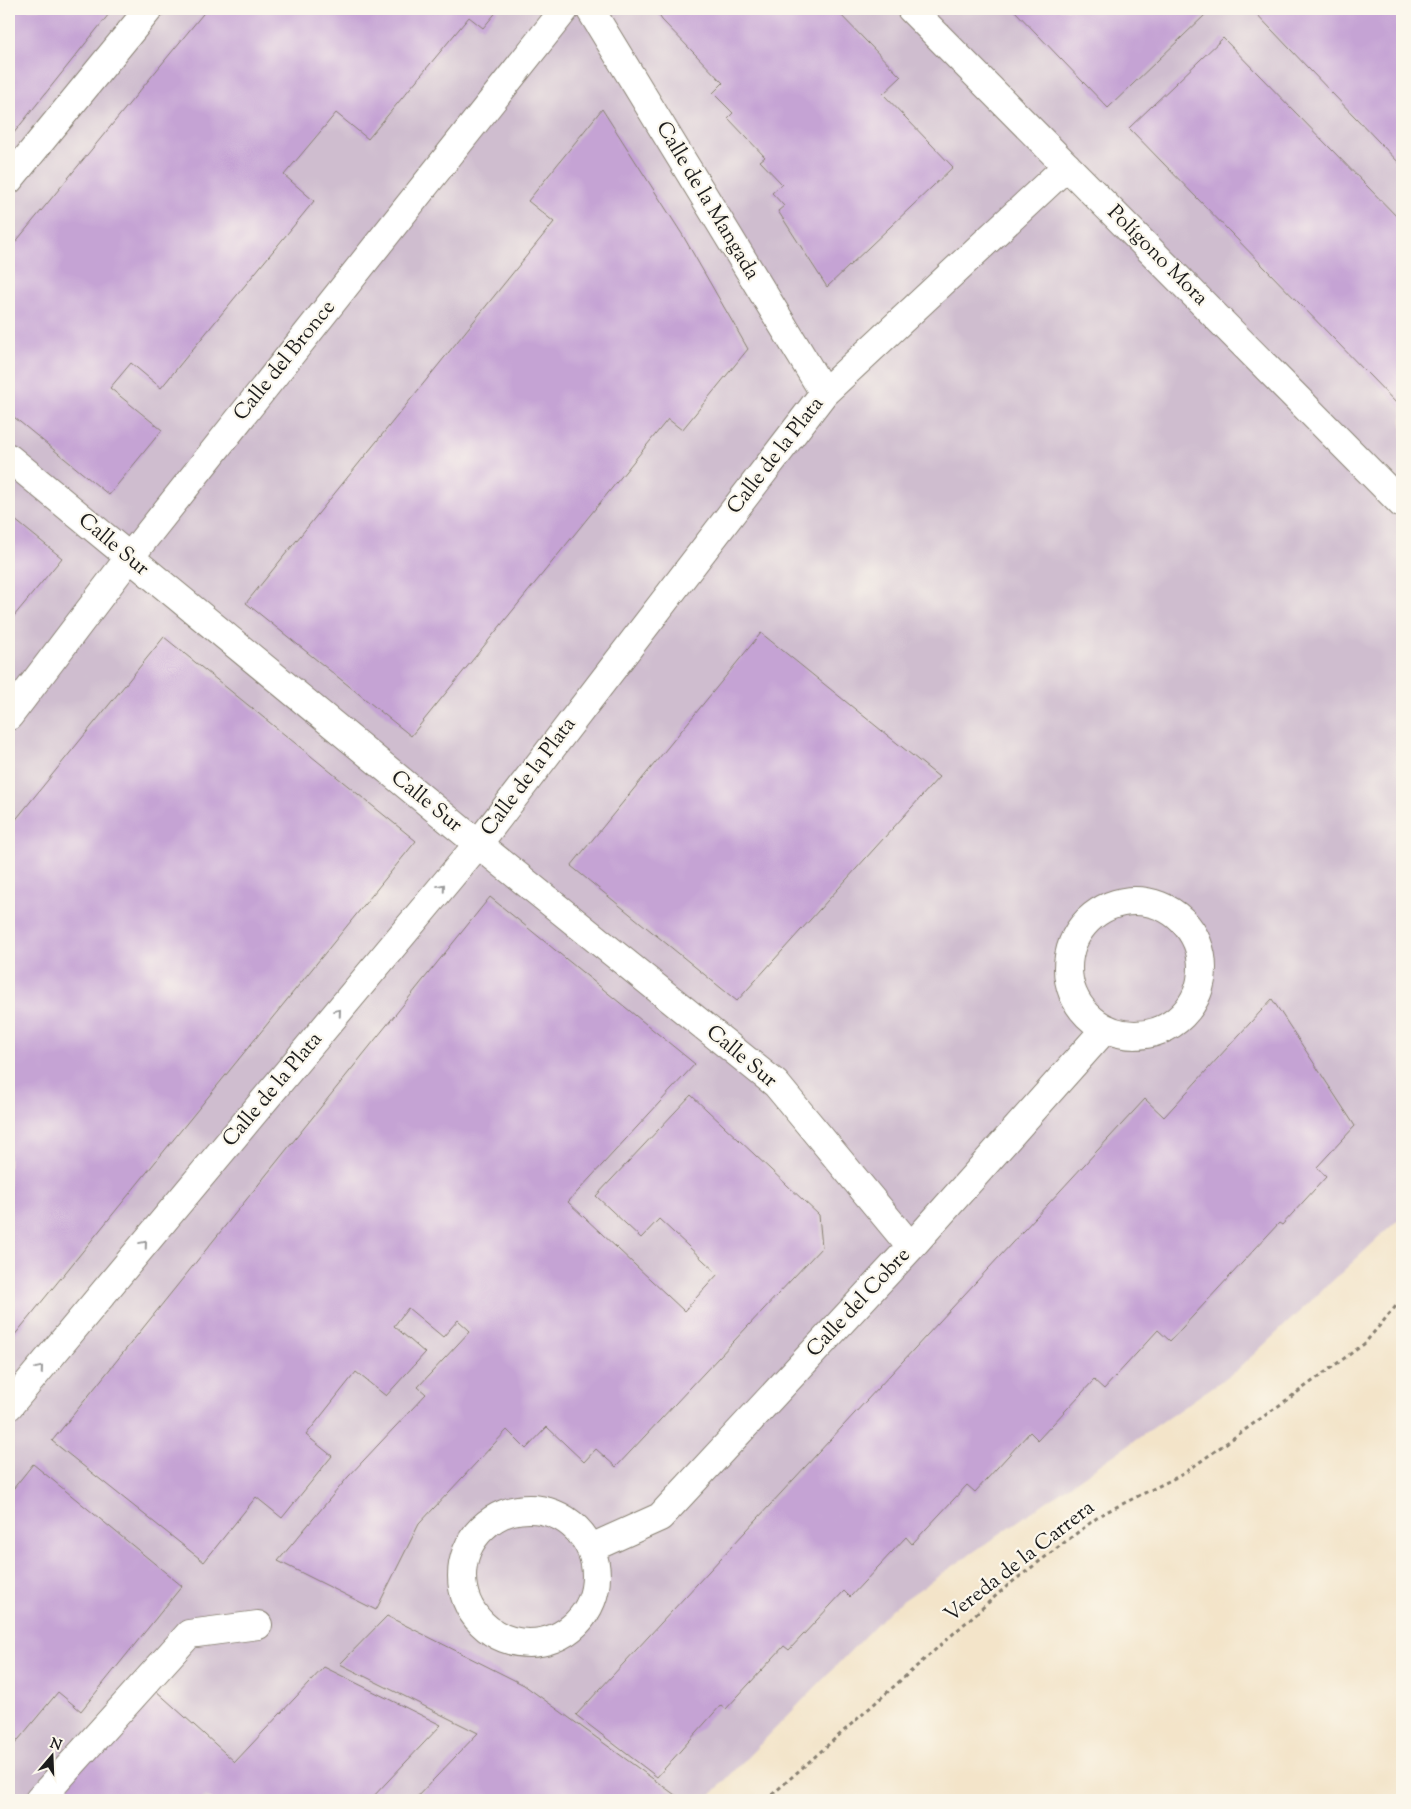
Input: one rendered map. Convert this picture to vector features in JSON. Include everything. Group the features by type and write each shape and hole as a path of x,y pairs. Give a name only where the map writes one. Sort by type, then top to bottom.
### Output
{"street":[{"path":"9,180 149,9"},
{"name":"Calle del Bronce","path":"9,716 129,558 566,9"},
{"name":"Calle de la Mangada","path":"590,9 824,393"},
{"name":"Polígono Mora","path":"911,9 1402,504"},
{"name":"Calle de la Plata","path":"9,1406 478,844 824,393 1067,166"},
{"name":"Calle Sur","path":"9,458 478,844 776,1084 911,1246"},
{"path":"1135,900 1164,906 1188,925 1201,952 1201,983 1198,990 1188,1010 1164,1029 1135,1035 1105,1029 1081,1010 1068,983 1068,952 1082,925 1105,906 1135,900"},
{"name":"Calle del Cobre","path":"591,1548 660,1517 911,1246 1105,1029"},
{"path":"515,1510 545,1511 572,1524 591,1548 597,1577 596,1585 590,1606 571,1630 544,1642 513,1642 486,1629 468,1605 461,1575 468,1546 488,1523 515,1510"},
{"path":"40,1800 188,1634 258,1625"}],"path":[{"name":"Vereda de la Carrera","path":"766,1800 1007,1586 1102,1514 1184,1474 1364,1344 1402,1299"}],"shaded area":[{"path":"9,9 1402,9 1402,1216 1237,1370 891,1609 706,1800 9,1800"}],"building":[{"path":"9,9 113,9 9,139"},
{"path":"207,9 499,9 483,28 469,17 368,139 336,113 284,175 314,201 161,388 131,363 110,388 162,430 109,495 9,413 9,250"},
{"path":"655,9 835,9 901,77 883,94 953,167 827,287 778,211 784,206 772,193 782,184 760,161 765,157 728,118 733,113 713,93 723,83 662,20"},
{"path":"1013,9 1201,9 1206,14 1108,108"},
{"path":"1252,9 1402,9 1402,166 1309,69"},
{"path":"1223,38 1402,222 1402,409 1129,128"},
{"path":"602,109 682,234 748,349 682,430 668,419 411,736 246,603 554,222 528,201"},
{"path":"9,515 62,558 9,622"},
{"path":"761,633 939,777 737,1001 571,866"},
{"path":"164,637 416,841 9,1342 9,828"},
{"path":"490,897 695,1064 568,1202 684,1311 718,1274 659,1219 641,1238 596,1196 691,1095 819,1215 822,1247 616,1467 596,1449 584,1462 547,1427 526,1449 507,1430 419,1524 376,1610 278,1561 348,1477 426,1394 418,1387 470,1331 458,1320 443,1337 408,1308 394,1326 425,1353 386,1396 356,1372 306,1435 332,1456 282,1518 256,1497 204,1562 52,1441"},
{"path":"1272,999 1355,1126 1317,1167 1326,1177 1282,1225 1279,1223 1170,1341 1158,1330 1104,1389 1094,1380 1038,1440 1030,1432 975,1492 967,1485 912,1544 906,1537 850,1597 844,1591 789,1650 784,1646 726,1709 721,1705 657,1777 576,1715 1145,1099 1164,1117"},
{"path":"33,1464 182,1586 81,1711 58,1692 9,1751 9,1494"},
{"path":"387,1616 524,1685 682,1800 414,1800 478,1733 340,1664"},
{"path":"324,1667 441,1725 370,1800 213,1800 204,1796 200,1800 51,1800 154,1689 235,1762"}]}
